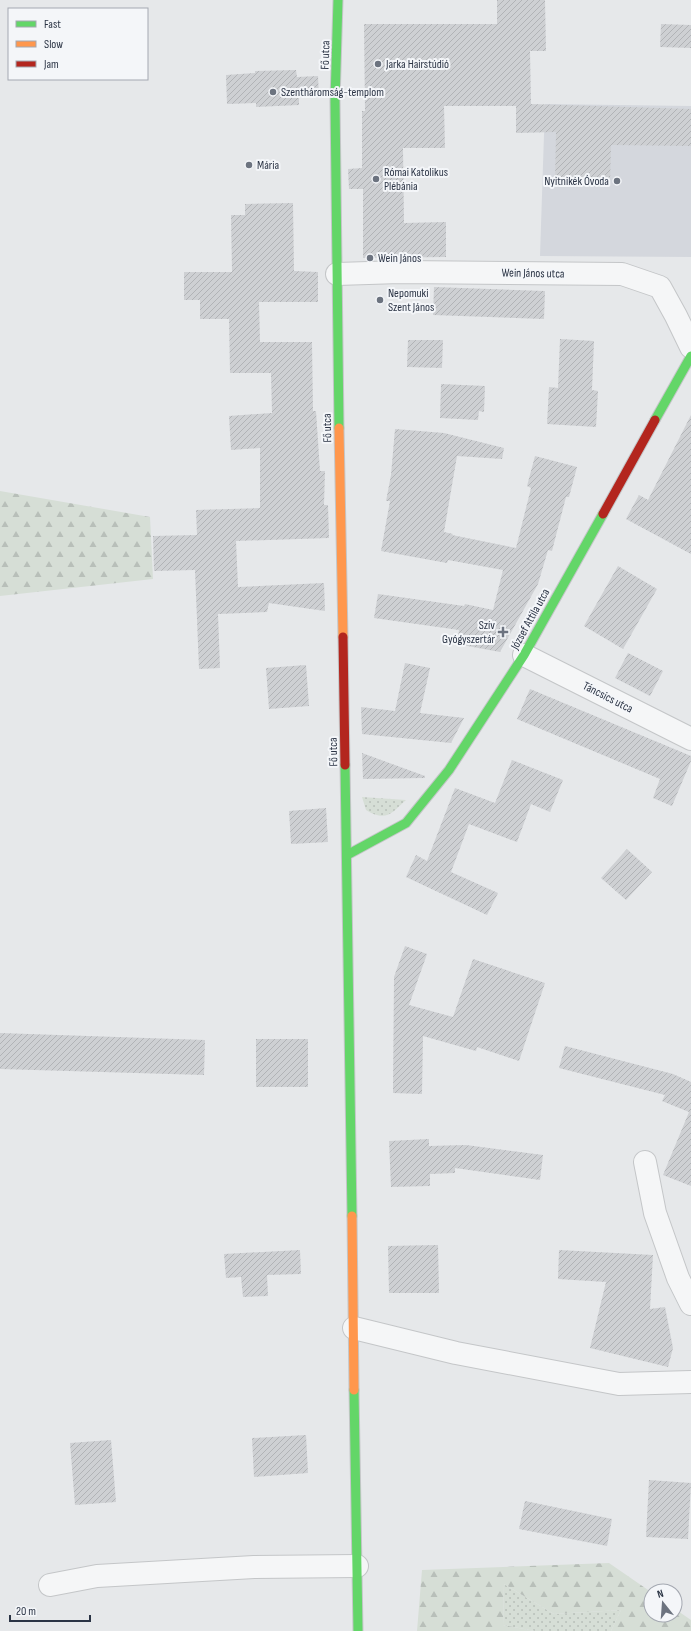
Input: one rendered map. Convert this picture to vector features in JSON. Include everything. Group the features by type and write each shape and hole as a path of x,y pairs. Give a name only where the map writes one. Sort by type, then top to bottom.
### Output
{"main road":[{"name":"Fő utca","path":"338,0 335,101 337,274 358,1631"},
{"name":"József Attila utca","path":"347,855 406,823 449,770 524,655 691,356"}],"street":[{"name":"Wein János utca","path":"337,274 400,272 622,274 660,287 691,347"},
{"name":"Táncsics utca","path":"524,655 691,739"},
{"path":"645,1162 655,1213 678,1278 691,1304"},
{"path":"354,1328 456,1353 619,1384 691,1382"},
{"path":"50,1585 97,1576 254,1567 357,1566"}],"shaded area":[{"name":"Nyitnikék Óvoda","path":"545,104 691,106 691,257 540,256"}],"green space":[{"path":"0,491 150,517 153,579 0,596"},
{"path":"362,797 406,800 388,815 383,816 373,814 366,810"},
{"path":"609,1563 643,1586 643,1623 683,1623 683,1614 691,1620 691,1631 611,1631 621,1610 554,1614 504,1584 503,1625 535,1631 417,1631 422,1570"},
{"path":"504,1584 554,1614 621,1610 611,1631 535,1631 503,1625"}],"building":[{"path":"497,0 545,0 546,51 530,51 531,104 691,109 691,146 611,145 610,184 555,183 556,132 516,133 516,106 444,106 445,148 403,148 404,223 446,222 446,257 363,258 363,189 349,189 348,169 362,168 362,111 365,111 364,24 497,24"},
{"path":"661,24 691,25 691,48 660,47"},
{"name":"Szentháromság-templom","path":"296,70 297,77 318,76 319,97 299,98 299,105 256,107 256,103 227,104 226,75 255,73 255,71"},
{"path":"293,203 294,271 318,272 318,302 259,302 260,342 312,342 313,411 316,411 320,471 325,471 324,505 328,505 329,538 236,541 238,587 324,583 325,611 269,603 267,612 218,614 220,668 199,669 195,570 154,571 153,536 197,535 196,510 260,508 260,448 231,450 229,416 272,413 271,373 230,373 229,319 200,319 200,300 184,300 184,272 232,272 231,215 245,215 245,204"},
{"path":"434,287 545,291 544,319 433,315"},
{"path":"560,339 594,341 592,390 598,391 596,427 547,424 549,387 558,388"},
{"path":"408,340 443,340 442,368 407,367"},
{"path":"441,384 485,386 484,412 479,411 478,420 440,418"},
{"path":"691,415 691,554 626,519 639,495 648,500"},
{"path":"395,429 444,433 504,448 502,459 457,456 444,532 453,534 452,535 516,548 531,488 527,486 535,456 577,467 569,497 566,497 552,551 548,550 538,584 500,652 457,644 459,630 374,618 378,594 464,606 465,604 493,610 503,570 448,560 447,563 381,551 390,501 386,501 391,475"},
{"path":"618,566 657,589 623,649 584,626"},
{"path":"628,653 663,671 650,696 615,678"},
{"path":"405,663 430,668 420,713 464,718 451,743 362,734 361,707 395,711"},
{"path":"306,665 309,706 269,709 266,668"},
{"path":"530,689 691,756 691,761 672,806 653,798 660,779 517,719"},
{"path":"362,753 425,776 425,778 363,779"},
{"path":"512,760 563,780 550,812 531,804 517,842 469,824 451,872 498,893 487,915 406,877 416,855 427,861 455,788 495,803"},
{"path":"326,808 328,842 291,844 289,811"},
{"path":"627,849 652,872 626,900 601,878"},
{"path":"405,946 427,954 409,1005 453,1017 473,959 545,983 519,1061 477,1047 476,1051 423,1036 422,1094 393,1093 394,977"},
{"path":"0,1033 205,1040 204,1075 0,1069"},
{"path":"256,1039 308,1039 308,1087 256,1087"},
{"path":"565,1046 673,1074 691,1082 691,1186 663,1175 689,1112 662,1101 665,1095 559,1068"},
{"path":"429,1139 429,1146 466,1145 543,1155 540,1180 455,1168 455,1173 430,1174 430,1186 391,1187 389,1141"},
{"path":"438,1245 439,1293 389,1293 388,1246"},
{"path":"300,1250 301,1274 267,1275 268,1296 243,1297 241,1277 226,1278 224,1254"},
{"path":"559,1250 653,1255 650,1309 665,1307 673,1348 668,1367 590,1348 606,1282 558,1279"},
{"path":"306,1435 308,1473 254,1477 252,1438"},
{"path":"111,1440 116,1502 75,1505 70,1443"},
{"path":"649,1480 691,1483 688,1539 646,1537"},
{"path":"525,1501 612,1519 607,1546 519,1529"}],"traffic: fast":[{"path":"338,0 335,101 339,428"},
{"path":"655,420 691,356"},
{"path":"347,855 406,823 449,770 524,655 603,514"},
{"path":"345,765 352,1216"},
{"path":"354,1390 358,1631"}],"traffic: slow":[{"path":"339,428 343,637"},
{"path":"352,1216 354,1390"}],"traffic: jam":[{"path":"603,514 655,420"},
{"path":"343,637 345,765"}],"place":[{"name":"Jarka Hairstúdió","path":"378,64"},
{"name":"Szentháromság-templom","path":"273,92"},
{"name":"Mária","path":"249,165"},
{"name":"Római Katolikus Plébánia","path":"376,179"},
{"name":"Nyitnikék Óvoda","path":"617,181"},
{"name":"Wein János","path":"370,258"},
{"name":"Nepomuki Szent János","path":"380,300"},
{"name":"Szív Gyógyszertár","path":"503,632"}]}
